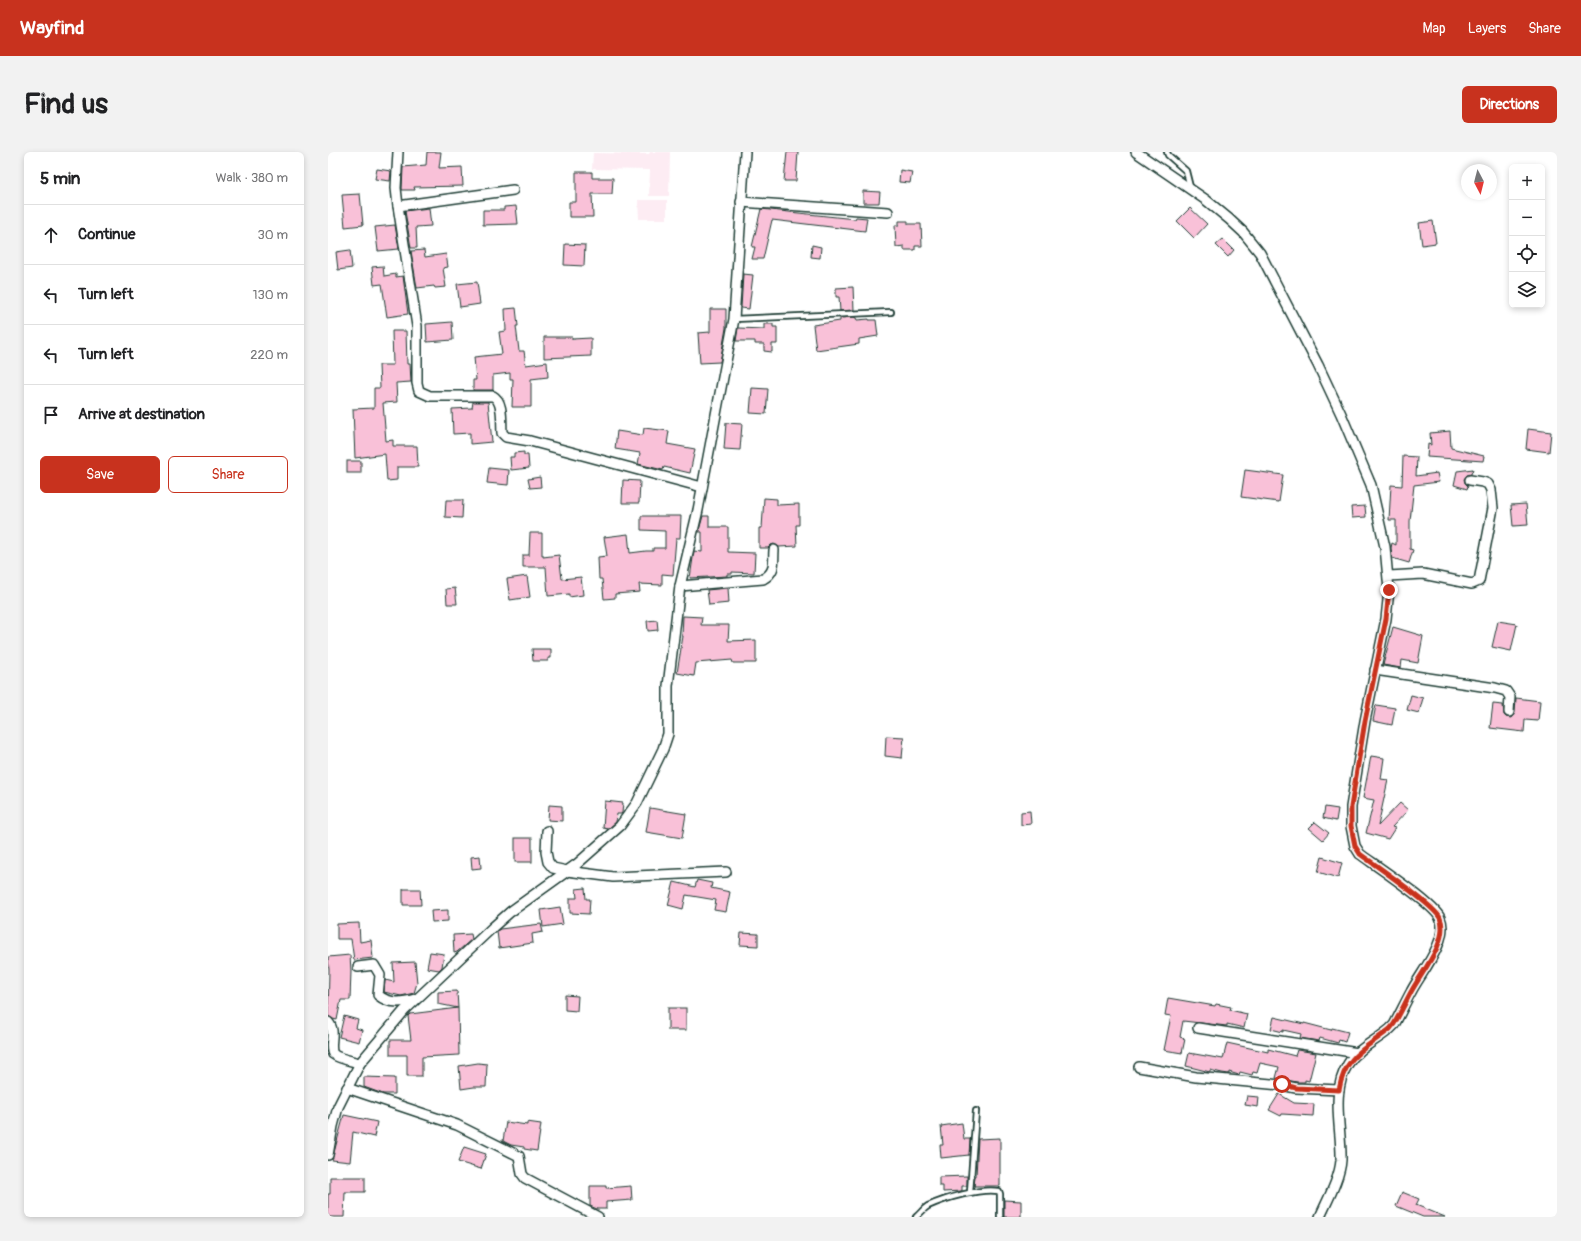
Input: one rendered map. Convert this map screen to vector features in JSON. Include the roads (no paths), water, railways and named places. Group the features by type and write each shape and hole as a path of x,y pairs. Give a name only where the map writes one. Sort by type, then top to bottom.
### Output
{"street":[{"path":"398,152 396,188 417,326 417,383 419,391 430,396 492,396 496,398 500,406 502,433 506,437 530,441 702,487"},
{"path":"328,1154 338,1107 360,1064 404,1011 510,912 589,855 620,826 637,803 663,749 668,734 668,686 680,586 702,487 734,319 745,152"},
{"path":"1136,152 1190,189 1229,219 1252,241 1260,253 1287,303 1341,414 1371,485 1385,548 1389,576 1389,601 1375,670 1350,819 1355,846 1360,854 1436,912 1441,919 1442,928 1434,954 1394,1024 1384,1034 1358,1053 1347,1065 1342,1076 1339,1090 1341,1161 1329,1197 1320,1217"},
{"path":"398,206 513,190"},
{"path":"741,202 888,212"},
{"path":"1389,576 1423,574 1472,584 1479,581 1493,508 1491,490 1488,484 1470,480"},
{"path":"680,586 763,578 770,575 773,569 774,550"},
{"path":"1375,670 1495,688 1506,691 1510,697 1509,712"},
{"path":"546,831 546,852 548,862 553,868 613,877 726,872"},
{"path":"358,967 374,966 380,975 378,995 384,1000 400,1003 416,999"},
{"path":"328,1022 331,1030 329,1044 330,1050 334,1054 360,1064"},
{"path":"1198,1028 1358,1053"},
{"path":"1139,1067 1196,1077 1282,1084 1296,1088 1339,1090"},
{"path":"347,1088 468,1130 519,1156 522,1174 525,1178 598,1217"}],"lane":[{"path":"1167,152 1168,155 1186,171 1190,189"},
{"path":"734,319 891,312"},
{"path":"970,1192 976,1111"},
{"path":"916,1217 926,1207 970,1192 999,1191 1000,1217"}]}
